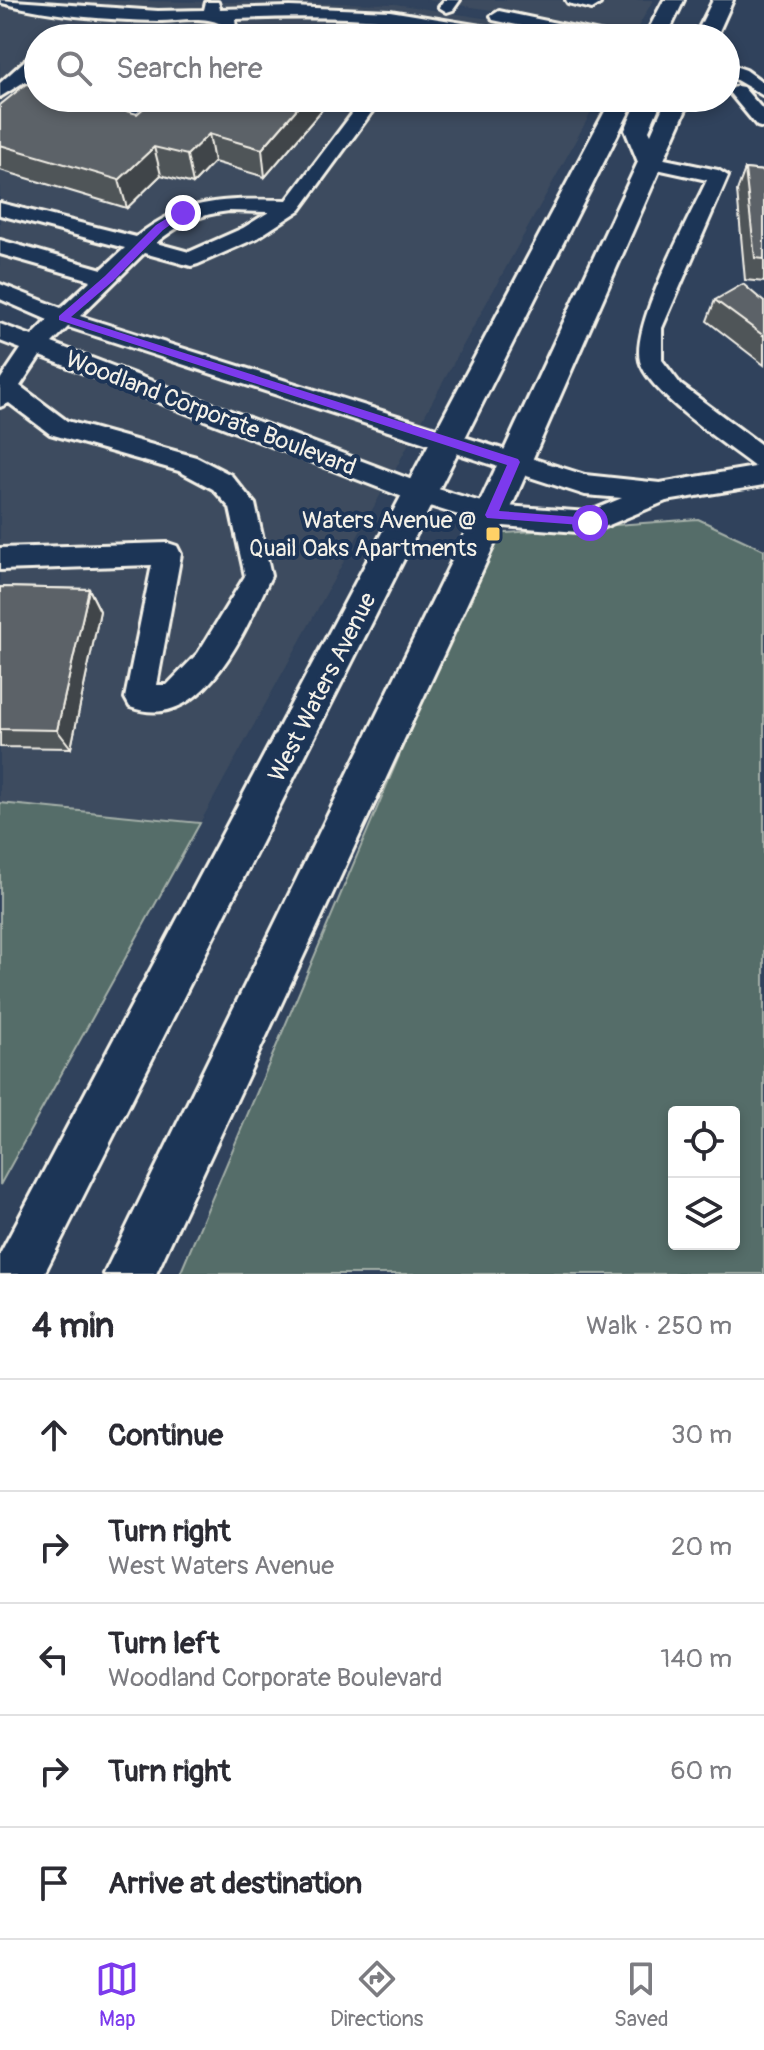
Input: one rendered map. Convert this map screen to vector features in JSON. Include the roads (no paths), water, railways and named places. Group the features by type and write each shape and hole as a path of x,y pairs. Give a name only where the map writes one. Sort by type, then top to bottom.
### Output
{"main road":[{"path":"662,24 674,0"},
{"path":"691,24 701,0"},
{"path":"712,24 723,0"},
{"name":"West Waters Avenue","path":"17,1274 617,112"},
{"path":"645,112 637,130 650,162"},
{"path":"130,1274 491,515 673,112"}],"street":[{"path":"8,0 50,9 158,16 212,7 390,16 438,24"},
{"path":"400,0 453,6"},
{"path":"574,0 592,4"},
{"path":"212,7 229,24"},
{"path":"488,14 536,24"},
{"path":"740,74 764,91"},
{"path":"0,92 24,82"},
{"path":"740,96 764,118"},
{"path":"151,112 167,116 171,112"},
{"path":"0,209 191,259 250,233 293,206 363,112"},
{"path":"650,162 726,177 651,328 651,361 673,391 764,460"},
{"path":"0,559 168,554 140,698 174,697 200,673 231,627 258,576 242,504 222,482 187,464 59,428 2,393 35,346 63,318 109,278 140,245 183,213 206,206 293,206"},
{"path":"0,247 109,278"},
{"name":"Woodland Corporate Boulevard","path":"0,291 63,318 585,485 662,492"},
{"name":"Woodland Corporate Boulevard","path":"0,332 422,494 491,515 590,523 662,492"},
{"path":"662,492 764,475"}],"place":[{"name":"Waters Avenue @ Quail Oaks Apartments","path":"493,534"}]}
